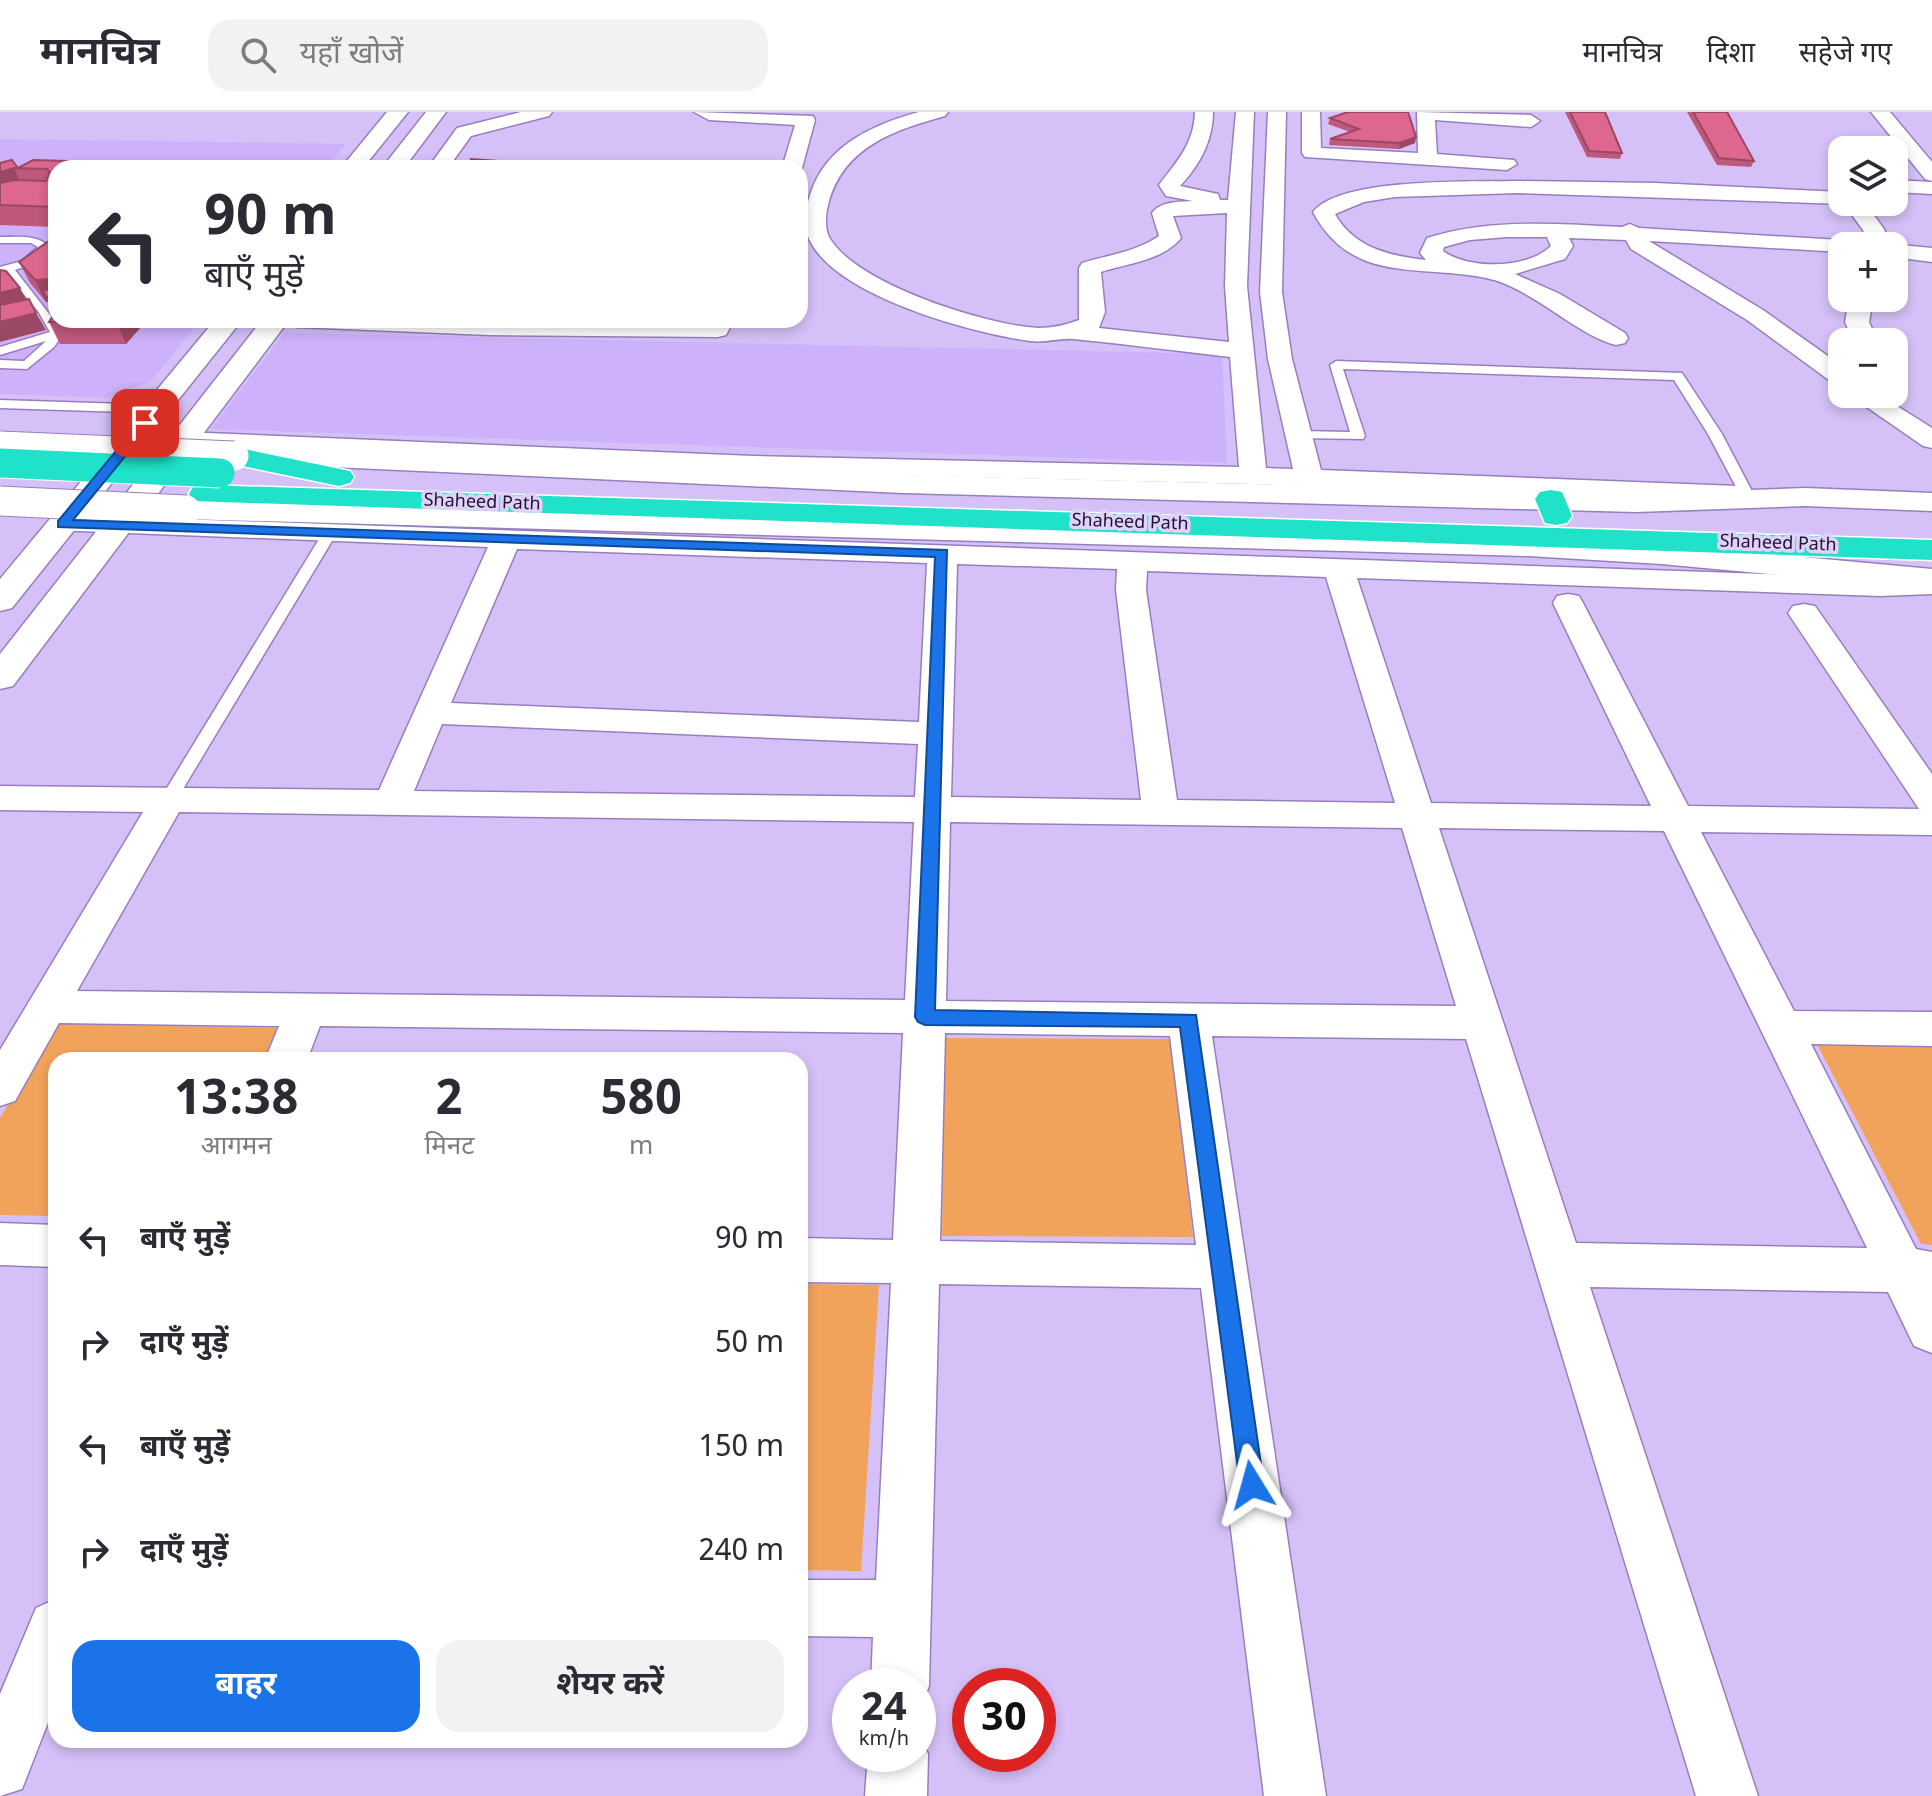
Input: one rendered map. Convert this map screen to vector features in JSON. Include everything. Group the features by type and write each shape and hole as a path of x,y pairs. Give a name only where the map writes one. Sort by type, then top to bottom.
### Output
{"highway":[{"path":"0,463 211,483 335,488"},
{"path":"0,484 211,483 335,488"},
{"name":"Shaheed Path","path":"335,488 1554,508 1932,530"},
{"name":"Shaheed Path","path":"335,488 1408,538 1932,550"}],"street":[{"path":"359,160 398,112"},
{"path":"399,160 436,112"},
{"path":"444,160 464,132 543,112"},
{"path":"703,112 806,120 794,160"},
{"path":"939,112 884,127 844,153 821,188 814,224 824,246 867,280 913,304 1032,334 1070,332 1242,351"},
{"path":"1204,112 1201,135 1181,174 1169,188 1189,196 1239,202"},
{"path":"1245,112 1236,286 1253,476"},
{"path":"1277,112 1271,292 1280,359 1309,478"},
{"path":"1311,112 1312,153"},
{"path":"1880,112 1932,175"},
{"path":"1428,159 1425,114 1530,116 1536,144"},
{"path":"1276,151 1529,165"},
{"path":"1559,167 1828,182"},
{"path":"1555,231 1562,246 1557,254 1522,268 1489,271 1459,269 1411,265 1374,256 1345,243 1330,229 1323,212 1346,199 1381,192 1601,185 1828,197"},
{"path":"1601,185 1639,244 1755,315 1828,368"},
{"path":"1908,187 1932,188"},
{"path":"1070,332 1090,324 1093,312 1090,268 1109,261 1134,259 1157,249 1170,238 1162,213 1175,208 1239,202"},
{"path":"1908,202 1932,203"},
{"path":"1459,269 1440,261 1431,253 1435,243 1470,232 1632,233 1828,245"},
{"path":"1908,252 1932,255"},
{"path":"1489,271 1552,299 1616,338"},
{"path":"0,601 223,328"},
{"path":"0,678 270,328"},
{"path":"489,328 719,328"},
{"path":"1884,408 1932,440"},
{"path":"183,440 753,464 1253,476 1932,502"},
{"path":"0,446 211,483 1408,538 1652,566 1880,587 1932,585"},
{"path":"0,501 211,483 903,484 1554,508 1805,497"},
{"path":"63,524 1338,567 1652,566 1932,579"},
{"path":"391,803 506,539"},
{"path":"901,1668 942,553"},
{"path":"1132,560 1131,590 1161,812"},
{"path":"1338,567 1727,1796"},
{"path":"1568,603 1780,1027 1917,1271 1932,1330"},
{"path":"1804,613 1932,801"},
{"path":"431,713 936,734"},
{"path":"0,798 1932,822"},
{"path":"0,1088 168,800"},
{"path":"46,1007 1483,1023"},
{"path":"289,1052 306,1010"},
{"path":"1189,1020 1295,1796"},
{"path":"1780,1027 1932,1029"},
{"path":"0,1244 48,1246"},
{"path":"808,1260 1222,1267"},
{"path":"1559,1265 1917,1271"},
{"path":"808,1608 903,1609"},
{"path":"0,1767 48,1648"},
{"path":"896,1796 897,1772"}],"lane":[{"path":"0,240 33,240 44,246 38,257 4,269 48,319"},
{"path":"29,313 48,308"},
{"path":"54,328 57,334"},
{"path":"0,364 27,365 61,328"},
{"path":"0,351 57,334"},
{"path":"1299,435 1358,436 1336,365 1678,376 1715,434 1747,495"},
{"path":"0,404 157,409"},
{"path":"168,800 331,531"}],"shaded area":[{"path":"0,139 346,144 333,160 48,160 48,328 194,328 151,381 106,398 0,394"},
{"path":"284,333 1222,354 1227,463 211,429"},
{"path":"55,1024 280,1028 270,1052 48,1052 48,1216 0,1215 0,1118"},
{"path":"945,1038 1170,1039 1193,1237 942,1236"},
{"path":"1818,1046 1932,1046 1932,1245 1921,1244"},
{"path":"808,1284 879,1285 861,1571 808,1570"}],"building":[{"path":"1348,112 1408,112 1416,137 1400,143 1330,139 1359,129 1330,118"},
{"path":"1570,112 1605,112 1622,153 1589,151"},
{"path":"1693,112 1727,112 1754,161 1719,158"},
{"path":"12,160 18,168 33,160 48,160 48,170 14,168 0,172 0,163"},
{"path":"48,176 48,207 0,205 0,183 46,181"},
{"path":"48,242 48,289 47,279 35,280 19,262"},
{"path":"0,270 6,271 20,288 0,293"},
{"path":"29,299 36,313 0,322 0,305"}],"route":[{"path":"145,423 63,524 942,553 925,1017 1189,1020 1252,1485"}]}
